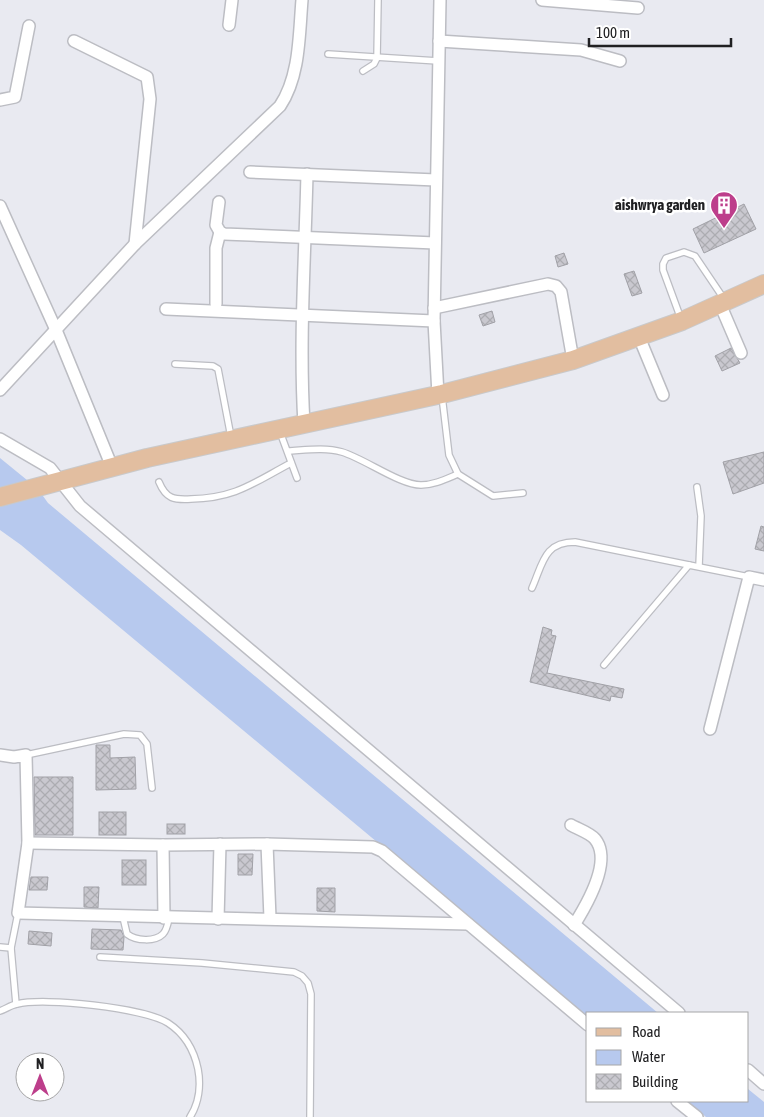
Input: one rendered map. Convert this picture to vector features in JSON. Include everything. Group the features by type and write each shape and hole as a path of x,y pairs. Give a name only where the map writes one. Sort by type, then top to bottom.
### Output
{"main road":[{"path":"0,497 112,467 440,394 573,360 682,321 764,284"}],"street":[{"path":"229,26 232,0"},
{"path":"0,390 136,244 280,106 288,94 293,73 302,0"},
{"path":"440,0 434,308 440,394"},
{"path":"550,0 638,8"},
{"path":"0,100 15,98 29,26"},
{"path":"74,41 146,77 150,99 136,244"},
{"path":"439,41 581,50 620,61"},
{"path":"250,172 436,180"},
{"path":"304,424 301,316 306,238 307,174"},
{"path":"216,304 216,248 220,232 216,225 219,202"},
{"path":"0,206 56,330 112,467"},
{"path":"220,232 306,238 435,243"},
{"path":"434,308 548,284 556,286 561,292 573,360"},
{"path":"723,302 741,353"},
{"path":"166,309 434,321"},
{"path":"639,337 663,395"},
{"path":"0,439 50,468 53,482 80,506 679,1012"},
{"path":"710,729 749,577 764,580"},
{"path":"0,755 14,757 26,755 28,842 18,912 123,917 270,918 468,924"},
{"path":"572,825 595,838 600,850 599,875 590,900 574,925"},
{"path":"28,842 373,847 382,851 586,1024"},
{"path":"218,919 220,844"},
{"path":"267,844 270,918"},
{"path":"164,845 166,918"},
{"path":"749,1071 764,1084"},
{"path":"678,1102 697,1117"}],"lane":[{"path":"363,71 374,64 377,58 378,0"},
{"path":"328,54 438,61"},
{"path":"682,321 663,270 662,264 666,258 684,252 695,256 723,302"},
{"path":"175,364 213,366 218,369 232,441"},
{"path":"440,394 449,455 458,474 493,496 523,493"},
{"path":"279,430 297,478"},
{"path":"288,451 340,452 355,456 409,483 420,485 432,484 458,474"},
{"path":"159,482 164,494 175,500 214,498 238,492 291,463"},
{"path":"697,487 700,516 699,566"},
{"path":"532,588 548,552 563,542 575,542 749,577"},
{"path":"604,665 689,565"},
{"path":"26,755 124,734 140,735 147,744 152,788"},
{"path":"16,1004 11,948 18,912"},
{"path":"123,917 127,934 138,939 159,937 164,933 166,918"},
{"path":"0,947 11,948"},
{"path":"100,957 264,968 294,972 302,976 308,983 311,994 310,1117"},
{"path":"0,1011 16,1004 32,1002 120,1008 145,1014 168,1023 186,1039 195,1054 200,1081 197,1100 190,1117"}],"water":[{"path":"0,458 38,489 48,503 657,1012 586,1012 586,1016 21,545 0,530"},
{"path":"749,1090 764,1102 764,1117 706,1117 688,1102 749,1102"}],"building":[{"name":"aishwrya garden","path":"744,204 756,229 704,253 693,229"},
{"path":"564,253 568,264 558,267 555,256"},
{"path":"634,271 642,293 632,296 624,274"},
{"path":"492,311 495,322 483,326 479,315"},
{"path":"731,348 740,363 722,371 715,356"},
{"path":"764,452 764,483 733,494 723,462"},
{"path":"761,526 764,527 764,551 755,549"},
{"path":"543,627 552,630 551,635 556,636 547,673 624,689 622,698 611,696 610,701 530,682"},
{"path":"96,745 110,745 110,758 135,757 136,789 96,790"},
{"path":"34,777 73,777 73,835 35,835"},
{"path":"99,812 126,812 126,835 99,835"},
{"path":"167,824 185,824 185,834 167,834"},
{"path":"238,854 253,854 252,875 238,875"},
{"path":"122,860 146,860 146,885 122,885"},
{"path":"31,877 48,877 47,890 29,890"},
{"path":"84,887 99,887 98,908 84,907"},
{"path":"317,888 335,888 335,912 317,911"},
{"path":"92,929 121,930 124,937 123,950 91,949"},
{"path":"29,931 52,933 51,946 28,944"}],"place":[{"name":"aishwrya garden","path":"724,229"}]}
